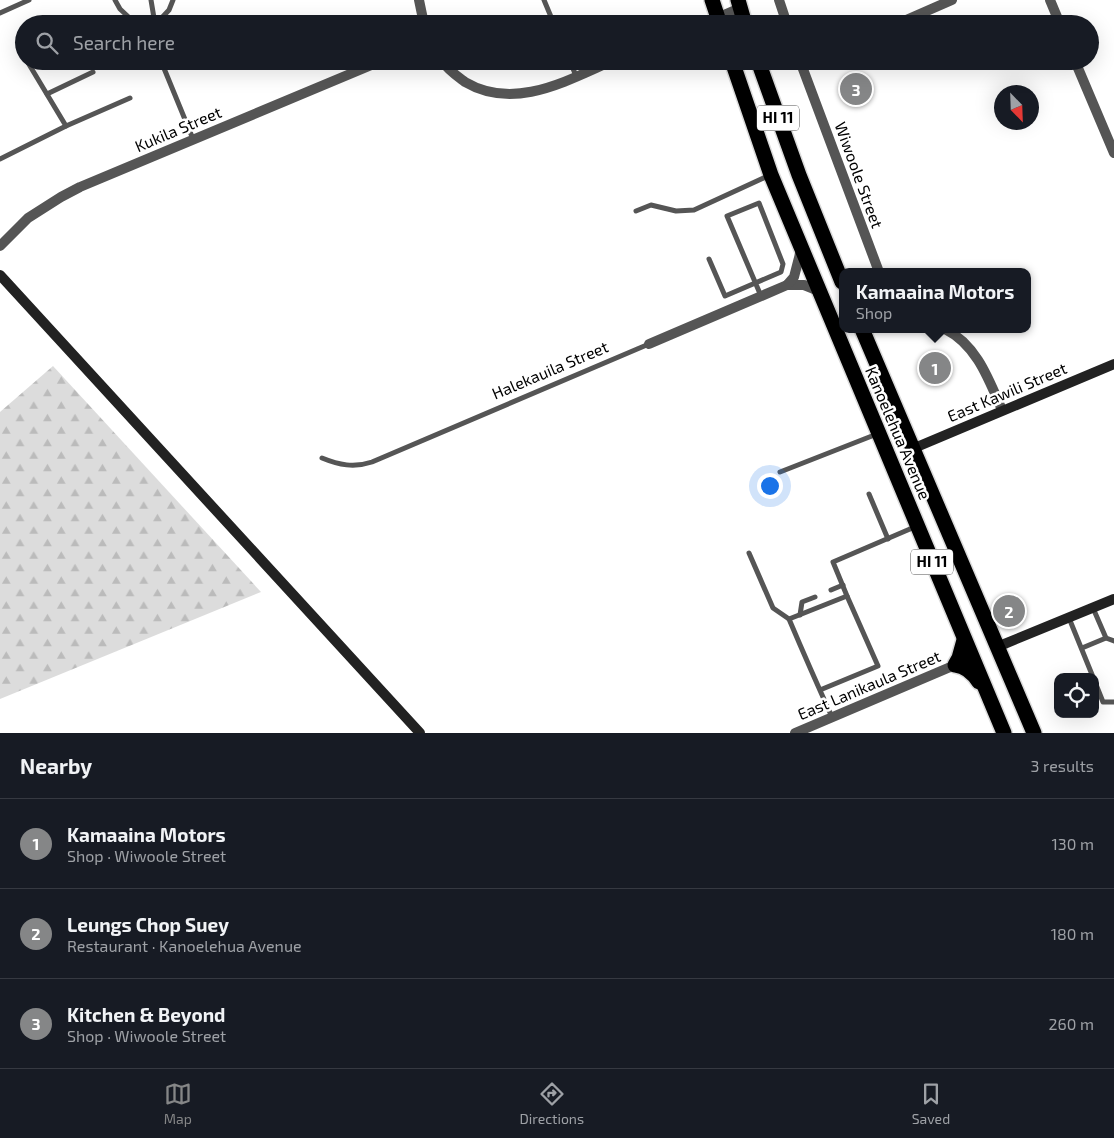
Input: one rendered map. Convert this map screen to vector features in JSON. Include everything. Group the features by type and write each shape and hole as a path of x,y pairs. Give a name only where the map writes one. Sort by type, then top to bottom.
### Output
{"highway":[{"path":"712,0 717,15"},
{"name":"Kanoelehua Avenue","path":"735,70 771,175 801,250 1004,733"},
{"name":"HI 11","path":"761,70 799,175 839,275"},
{"name":"Kanoelehua Avenue","path":"864,333 1034,733"},
{"path":"878,431 898,448 912,449"},
{"path":"900,483 900,469 906,456 912,449"},
{"path":"964,640 955,665 967,669 974,674 986,690"}],"street":[{"path":"419,0 422,15"},
{"path":"779,0 784,15"},
{"path":"918,15 952,0"},
{"path":"1050,0 1056,15"},
{"path":"726,15 739,4"},
{"name":"Kukila Street","path":"0,246 28,218 80,187 359,70"},
{"path":"451,70 459,78 474,87 493,93 516,95 546,89 590,70"},
{"name":"Wiwoole Street","path":"806,70 878,268"},
{"path":"1079,70 1114,153"},
{"path":"787,285 794,277 801,250"},
{"path":"0,275 420,733"},
{"name":"Halekauila Street","path":"649,344 787,285 804,285 819,291"},
{"path":"951,333 963,342 975,355 984,369 1002,410"},
{"name":"East Kawili Street","path":"912,449 1114,364"},
{"path":"997,647 1114,599"},
{"name":"East Lanikaula Street","path":"795,733 812,729 832,717 955,665"}],"lane":[{"path":"0,13 29,0"},
{"path":"115,0 126,15"},
{"path":"152,0 154,15"},
{"path":"164,15 169,10 173,0"},
{"path":"544,0 550,15"},
{"path":"32,70 66,126"},
{"path":"165,70 193,139"},
{"path":"574,70 576,76"},
{"path":"47,94 93,72"},
{"path":"0,160 66,126 130,98"},
{"path":"636,211 651,206 676,211 694,210 771,175"},
{"path":"709,259 725,296 755,283 780,272 783,264 759,203 726,216 755,283 761,296"},
{"name":"Halekauila Street","path":"322,458 344,465 360,466 372,462 649,344"},
{"path":"780,472 878,431"},
{"path":"869,494 888,539"},
{"path":"820,690 878,666 833,562 918,526"},
{"path":"749,553 773,608 789,619 832,717"},
{"path":"831,590 843,585"},
{"path":"800,615 802,602 816,596"},
{"path":"789,619 847,596"},
{"path":"1093,608 1106,638 1114,642"},
{"path":"1069,618 1091,673"},
{"path":"1082,648 1106,638"},
{"path":"1099,692 1103,702 1114,702"}],"green space":[{"path":"53,366 261,592 0,699 0,412"}],"place":[{"name":"Kitchen & Beyond","path":"856,89"},
{"name":"Kamaaina Motors","path":"935,368"},
{"name":"Leungs Chop Suey","path":"1009,611"}]}
